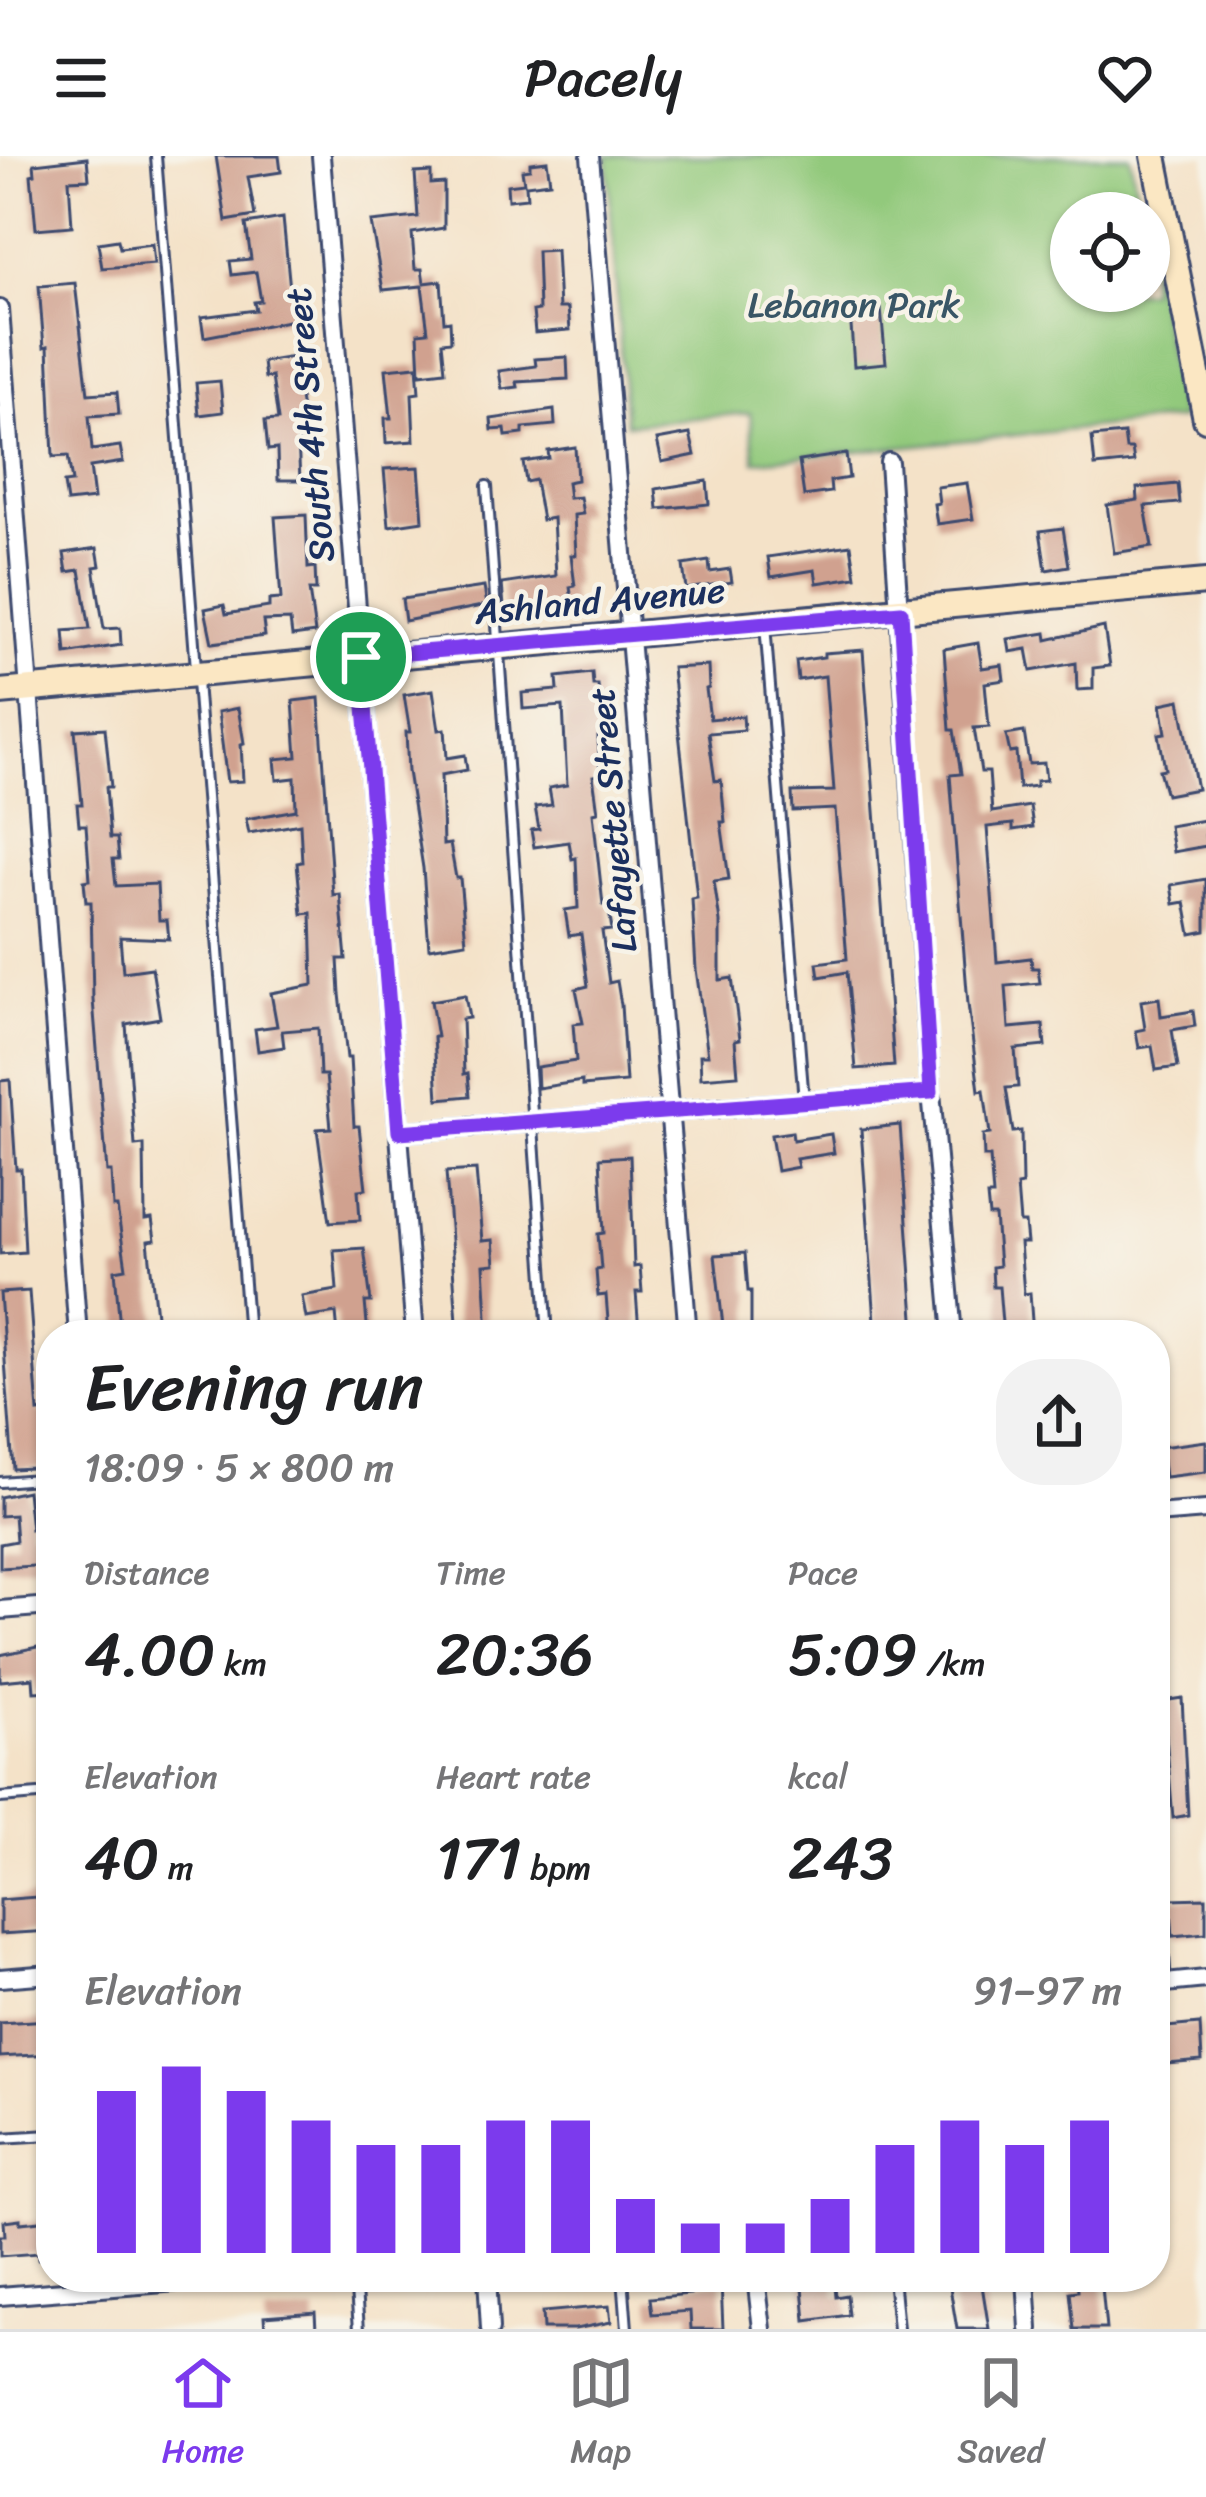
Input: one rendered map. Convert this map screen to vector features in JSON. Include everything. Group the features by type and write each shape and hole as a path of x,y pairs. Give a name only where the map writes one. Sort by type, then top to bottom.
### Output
{"street":[{"name":"South 4th Street","path":"321,156 415,1320"},
{"name":"Lafayette Street","path":"590,156 687,1320"},
{"path":"1154,156 1197,333 1206,419"},
{"path":"0,310 77,1320"},
{"path":"889,462 931,1092 952,1320"},
{"name":"Ashland Avenue","path":"0,692 1206,582"},
{"path":"399,1132 931,1092"},
{"path":"1170,1513 1206,1510"},
{"path":"0,1610 36,1607"},
{"path":"0,1978 36,1975"},
{"path":"1170,1982 1206,1978"},
{"path":"0,2296 51,2292"},
{"path":"488,2292 490,2329"},
{"path":"758,2292 762,2329"},
{"path":"1027,2292 1029,2329"}],"lane":[{"path":"156,156 247,1320"},
{"path":"487,487 547,1320"},
{"path":"765,623 804,1102"},
{"path":"0,1482 36,1479"},
{"path":"0,1798 36,1795"},
{"path":"0,2138 36,2135"},
{"path":"356,2292 359,2329"},
{"path":"624,2292 627,2329"},
{"path":"894,2292 898,2329"}],"green space":[{"name":"Lebanon Park","path":"607,156 1130,156 1137,192 1050,192 1050,312 1160,312 1181,419 755,461 750,413 626,424"}],"building":[{"path":"216,156 279,156 281,172 248,177 255,216 226,221"},
{"path":"87,158 89,179 69,180 72,226 36,229 34,164"},
{"path":"547,161 550,182 526,185 527,198 508,200 507,185 524,183 522,170 530,169 530,163"},
{"path":"431,172 431,184 444,183 444,228 412,233 415,269 422,269 424,283 441,281 444,322 450,321 451,341 442,342 445,371 420,374 418,333 428,332 422,286 383,290 371,222 418,217 415,173"},
{"path":"283,218 293,320 204,337 201,317 256,310 254,302 261,301 256,272 232,275 230,261 251,259 246,224"},
{"path":"118,240 120,248 152,244 154,264 102,268 98,243"},
{"path":"556,250 559,308 568,308 570,330 535,333 537,251"},
{"path":"75,283 88,394 117,392 119,414 89,416 92,450 120,446 123,462 90,467 94,499 67,502 64,483 72,482 68,456 53,457 48,346 44,347 39,286"},
{"path":"881,309 886,363 854,366 850,312"},
{"path":"293,357 307,439 298,440 300,480 278,480 277,449 268,450 265,421 278,420 272,377 265,378 263,362"},
{"path":"567,357 568,379 517,382 518,387 502,389 499,371 536,366 535,359"},
{"path":"417,366 419,393 412,394 414,441 386,443 385,418 391,418 386,369"},
{"path":"220,381 223,412 199,415 196,383"},
{"path":"554,410 555,425 523,428 523,434 506,436 505,429 492,430 491,419"},
{"path":"690,434 695,455 662,462 657,440"},
{"path":"1124,434 1134,462 1095,466 1092,437"},
{"path":"575,447 577,480 567,482 569,498 580,497 583,514 574,515 573,607 505,618 502,584 556,576 553,518 542,520 535,480 526,482 523,462 549,458 548,451"},
{"path":"846,454 849,478 830,481 831,492 804,496 799,461"},
{"path":"419,467 423,521 389,526 384,469"},
{"path":"707,481 709,504 658,509 656,489"},
{"path":"967,483 973,519 937,524 937,487"},
{"path":"1178,484 1180,503 1145,506 1152,547 1114,553 1107,505 1138,500 1137,488"},
{"path":"306,515 308,568 315,567 316,590 309,590 315,633 292,636 290,620 263,621 265,636 212,643 205,609 224,605 226,614 269,607 269,600 281,599 275,517"},
{"path":"1063,528 1069,566 1046,570 1040,531"},
{"path":"851,545 856,577 817,583 815,570 771,577 768,557"},
{"path":"97,548 100,566 94,567 104,629 120,628 121,645 66,654 64,631 90,629 80,570 67,572 64,553"},
{"path":"709,561 710,572 730,569 732,582 686,589 683,565"},
{"path":"484,587 487,605 405,621 402,599"},
{"path":"1104,627 1110,666 1093,668 1093,689 1077,690 1076,663 1031,671 1027,649 1010,652 1008,639 1046,633 1047,640"},
{"path":"978,643 982,668 1002,665 1004,680 985,683 989,727 974,728 981,772 989,772 992,812 1030,806 1033,827 987,827 997,962 1031,958 1040,983 1006,986 1009,1028 1043,1025 1045,1046 1015,1049 1018,1087 1006,1088 1013,1132 1021,1131 1022,1185 1017,1186 1027,1243 1020,1243 1024,1294 1030,1293 1032,1320 1002,1320 999,1287 993,1287 992,1267 999,1266 995,1216 989,1216 987,1196 993,1196 990,1157 984,1157 983,1135 990,1134 984,1090 979,1091 968,1004 950,775 961,774 954,730 950,730 944,649"},
{"path":"863,650 894,1066 856,1069 847,972 819,977 817,963 847,959 835,809 793,811 792,792 834,791 825,676 798,680 796,661"},
{"path":"708,666 710,719 743,716 744,730 708,733 715,781 721,780 729,879 714,881 720,980 732,978 740,1039 735,1040 738,1075 701,1078 700,1055 708,1055 696,969 692,899 697,898 672,668"},
{"path":"592,673 593,685 598,685 603,736 598,737 600,775 593,776 598,812 593,813 603,905 608,904 612,930 602,931 609,983 617,981 621,1005 626,1082 582,1086 582,1081 538,1088 537,1067 576,1061 573,1024 583,1023 576,989 588,986 581,934 569,936 565,910 578,908 576,858 572,859 569,842 534,847 531,830 539,829 535,807 552,805 549,788 567,785 563,706 523,709 522,693 558,690 557,677"},
{"path":"433,690 439,730 445,729 447,758 465,755 467,770 441,775 443,845 450,844 456,878 460,878 466,942 429,948 404,695"},
{"path":"319,698 333,895 340,894 346,959 338,959 340,994 366,1189 358,1190 360,1220 330,1222 317,1129 331,1128 326,1075 320,1075 318,1028 282,1031 284,1047 258,1051 255,1029 277,1026 271,993 313,985 311,913 302,914 297,863 302,862 300,824 249,833 246,819 296,810 295,778 277,780 275,759 297,757 293,701"},
{"path":"1180,700 1197,789 1166,795 1159,770 1165,769 1159,734 1166,733 1161,704"},
{"path":"238,708 243,781 227,782 218,712"},
{"path":"105,728 110,838 117,838 119,859 113,859 116,886 157,884 159,920 167,920 169,939 120,937 123,972 152,968 160,1018 126,1024 135,1146 144,1145 145,1220 152,1219 155,1240 148,1241 156,1320 119,1320 115,1270 126,1268 111,1172 107,1172 93,1000 91,902 86,902 84,881 90,880 86,825 79,825 77,804 82,804 75,730"},
{"path":"1024,732 1029,764 1044,763 1046,780 1019,788 1016,752 1010,753 1006,735"},
{"path":"1204,820 1206,846 1173,852 1169,826"},
{"path":"1206,879 1206,931 1191,934 1185,902 1174,904 1171,885"},
{"path":"465,995 469,1018 462,1019 464,1074 468,1073 470,1096 438,1099 431,1001"},
{"path":"1159,998 1161,1016 1193,1011 1195,1026 1172,1030 1178,1067 1156,1070 1152,1046 1139,1048 1136,1031 1145,1029 1141,1001"},
{"path":"10,1080 25,1252 0,1254 0,1081"},
{"path":"900,1125 914,1320 875,1320 861,1129"},
{"path":"792,1132 793,1140 831,1134 834,1153 796,1159 798,1167 777,1171 771,1135"},
{"path":"630,1156 634,1267 640,1266 642,1292 636,1292 638,1320 608,1320 606,1295 598,1296 598,1234 604,1233 600,1158"},
{"path":"476,1170 482,1241 493,1240 495,1264 484,1265 487,1320 457,1320 446,1172"},
{"path":"364,1248 371,1302 365,1302 367,1320 337,1320 336,1313 306,1318 302,1296 337,1290 334,1250"},
{"path":"745,1253 751,1320 722,1320 715,1255"},
{"path":"29,1291 36,1468 13,1469 0,1293"},
{"path":"1206,1441 1206,1472 1170,1476 1170,1446"},
{"path":"27,1491 31,1530 36,1530 36,1566 0,1568 0,1544 16,1541 14,1515 0,1516 0,1497"},
{"path":"36,1647 36,1692 33,1678 0,1681 0,1655"},
{"path":"1182,1698 1188,1815 1173,1818 1170,1783 1170,1700"},
{"path":"36,1897 36,1932 0,1934 0,1900"},
{"path":"1206,1898 1206,1933 1173,1936 1170,1899"},
{"path":"36,2021 36,2055 0,2057 0,2023"},
{"path":"1200,2024 1202,2061 1170,2064 1170,2027"},
{"path":"4,2221 36,2221 36,2253 0,2256"},
{"path":"721,2292 723,2329 691,2329 690,2311 652,2314 650,2298"},
{"path":"803,2292 847,2295 849,2315 806,2321"},
{"path":"951,2292 983,2292 989,2329 957,2329"},
{"path":"1070,2292 1102,2292 1106,2329 1074,2329"},
{"path":"609,2306 611,2322 543,2329 542,2312"},
{"path":"315,2312 316,2329 265,2329 264,2316"}],"route":[{"path":"901,612 931,1092 399,1132 361,657 901,612"}]}
